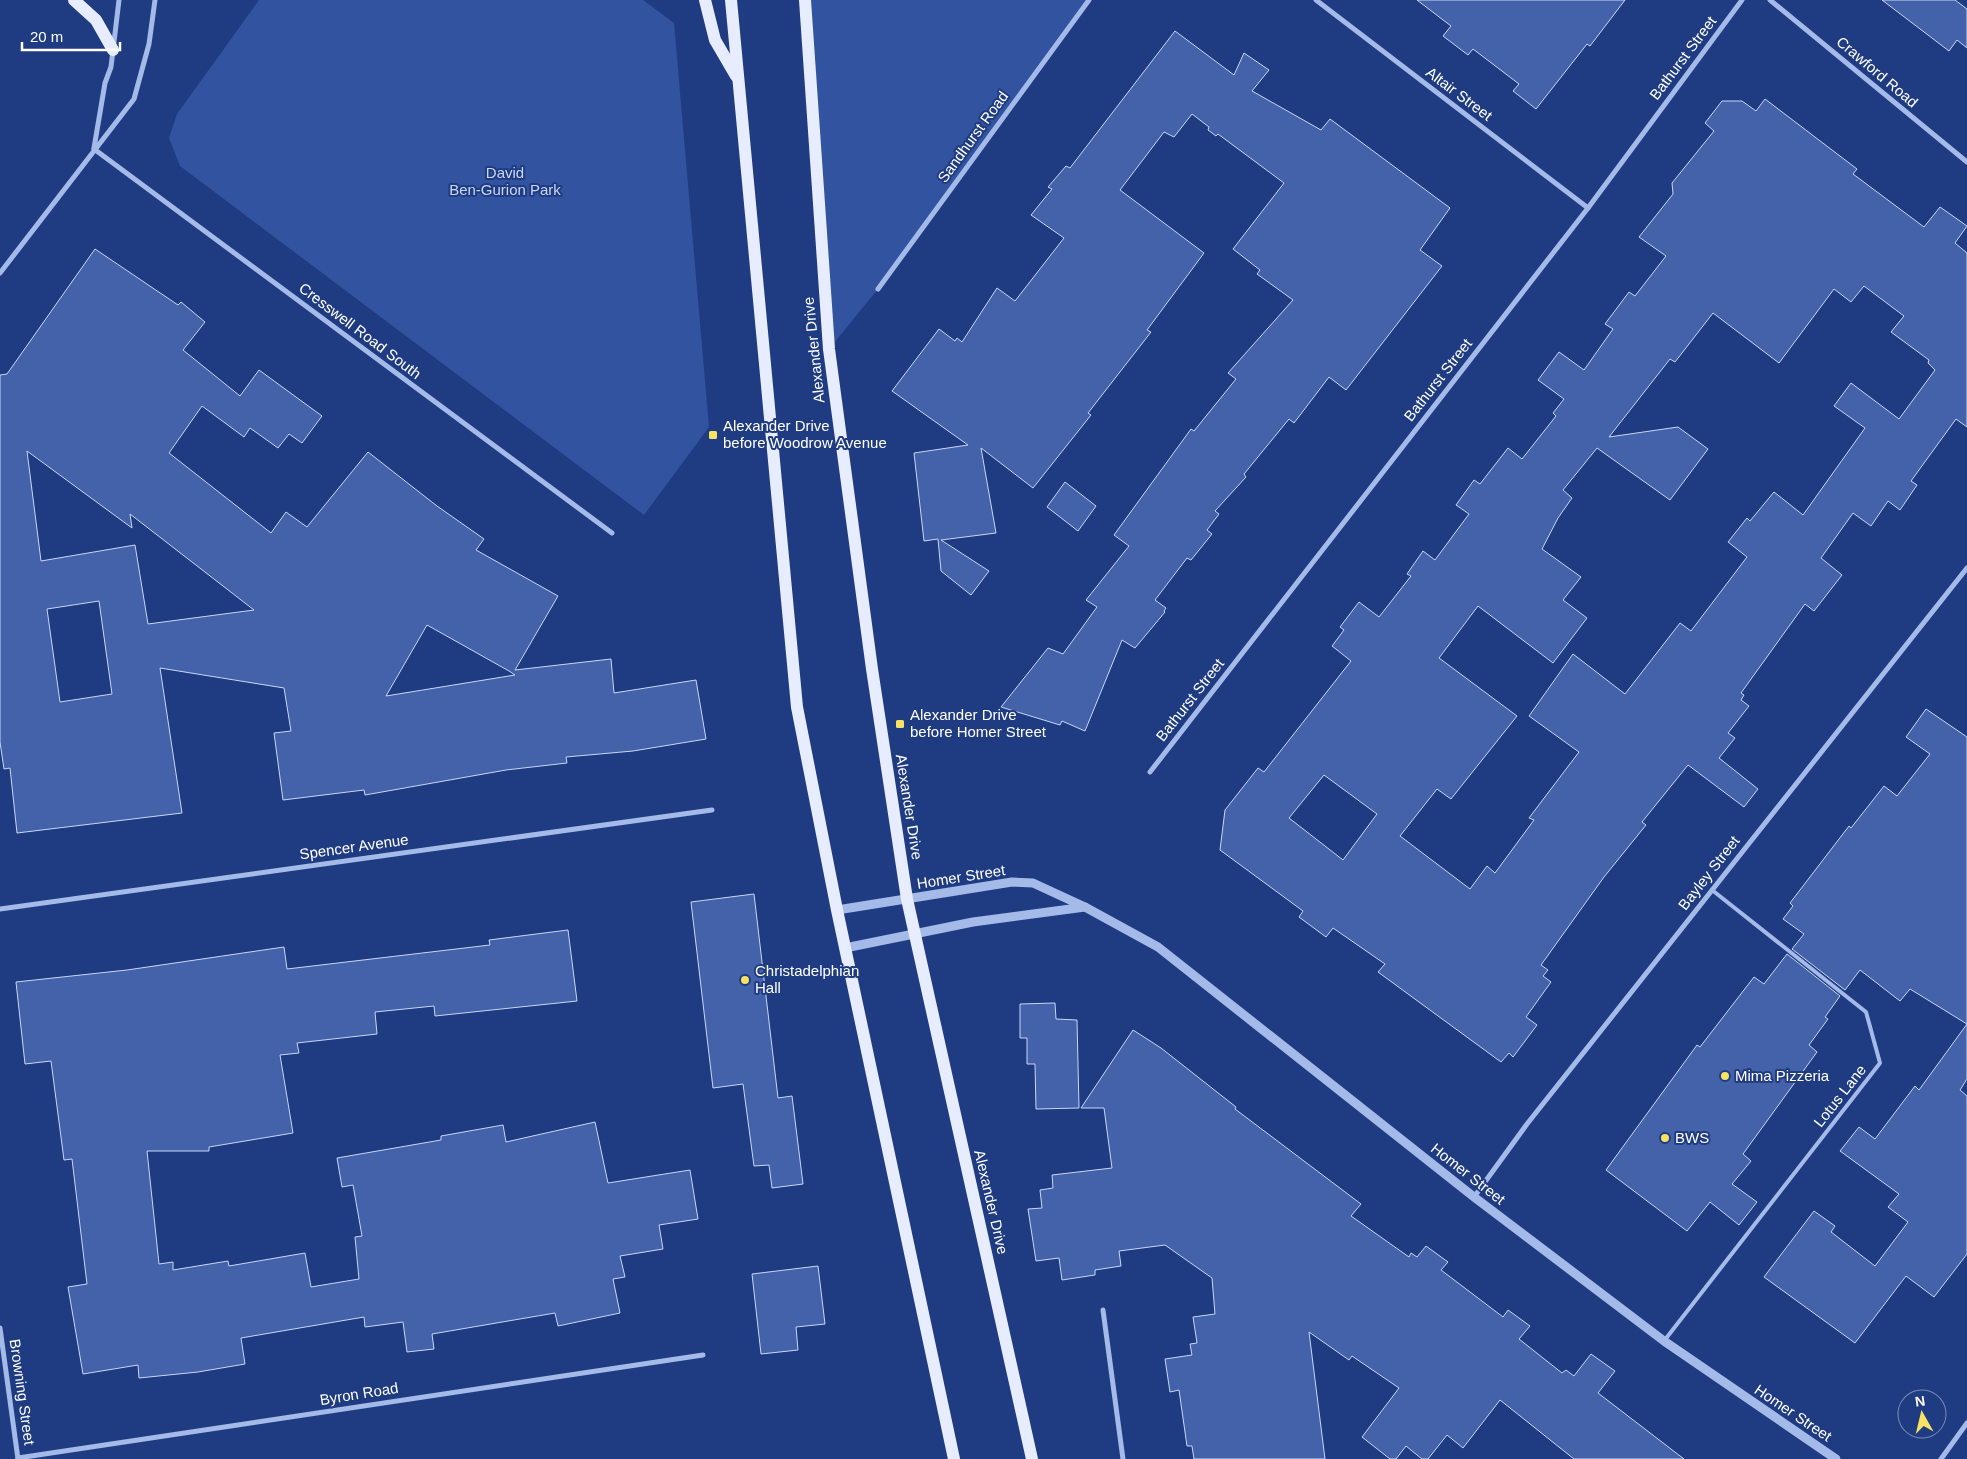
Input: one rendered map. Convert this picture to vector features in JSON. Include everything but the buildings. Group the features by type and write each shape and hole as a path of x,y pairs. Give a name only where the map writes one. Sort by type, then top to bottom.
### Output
{"main road":[{"path":"74,0 96,20 113,50"},
{"path":"705,0 715,40 738,80"},
{"path":"731,0 797,707 837,910 954,1459"},
{"name":"Alexander Drive","path":"805,0 828,349 872,668 907,899 1032,1459"}],"street":[{"path":"94,149 113,50 119,0"},
{"path":"0,273 134,99 149,44 155,0"},
{"name":"Sandhurst Road","path":"878,289 1090,0"},
{"name":"Altair Street","path":"1316,0 1588,208"},
{"name":"Bathurst Street","path":"1150,772 1588,208 1742,0"},
{"name":"Crawford Road","path":"1770,0 1967,162"},
{"name":"Cresswell Road South","path":"94,149 612,533"},
{"name":"Bayley Street","path":"1474,1197 1527,1124 1967,568"},
{"name":"Spencer Avenue","path":"0,909 712,810"},
{"name":"Homer Street","path":"837,910 1012,882 1033,883 1086,907 1158,947 1474,1197 1664,1341 1836,1459"},
{"path":"845,948 973,922 1086,907"},
{"path":"1102,1310 1123,1459"},
{"name":"Browning Street","path":"0,1328 18,1458"},
{"name":"Byron Road","path":"18,1458 704,1355"},
{"path":"1941,1459 1967,1423"}],"lane":[{"name":"Lotus Lane","path":"1664,1341 1880,1063 1866,1012 1712,890"}],"green space":[{"name":"David Ben-Gurion Park","path":"259,0 643,0 674,23 709,427 644,515 180,166 169,138 177,114"},
{"path":"805,0 1089,0 878,289 829,349"}],"place":[{"name":"Alexander Drive before Woodrow Avenue","path":"713,435"},
{"name":"Alexander Drive before Homer Street","path":"900,724"},
{"name":"Christadelphian Hall","path":"745,980"},
{"name":"Mima Pizzeria","path":"1725,1076"},
{"name":"BWS","path":"1665,1138"}]}
